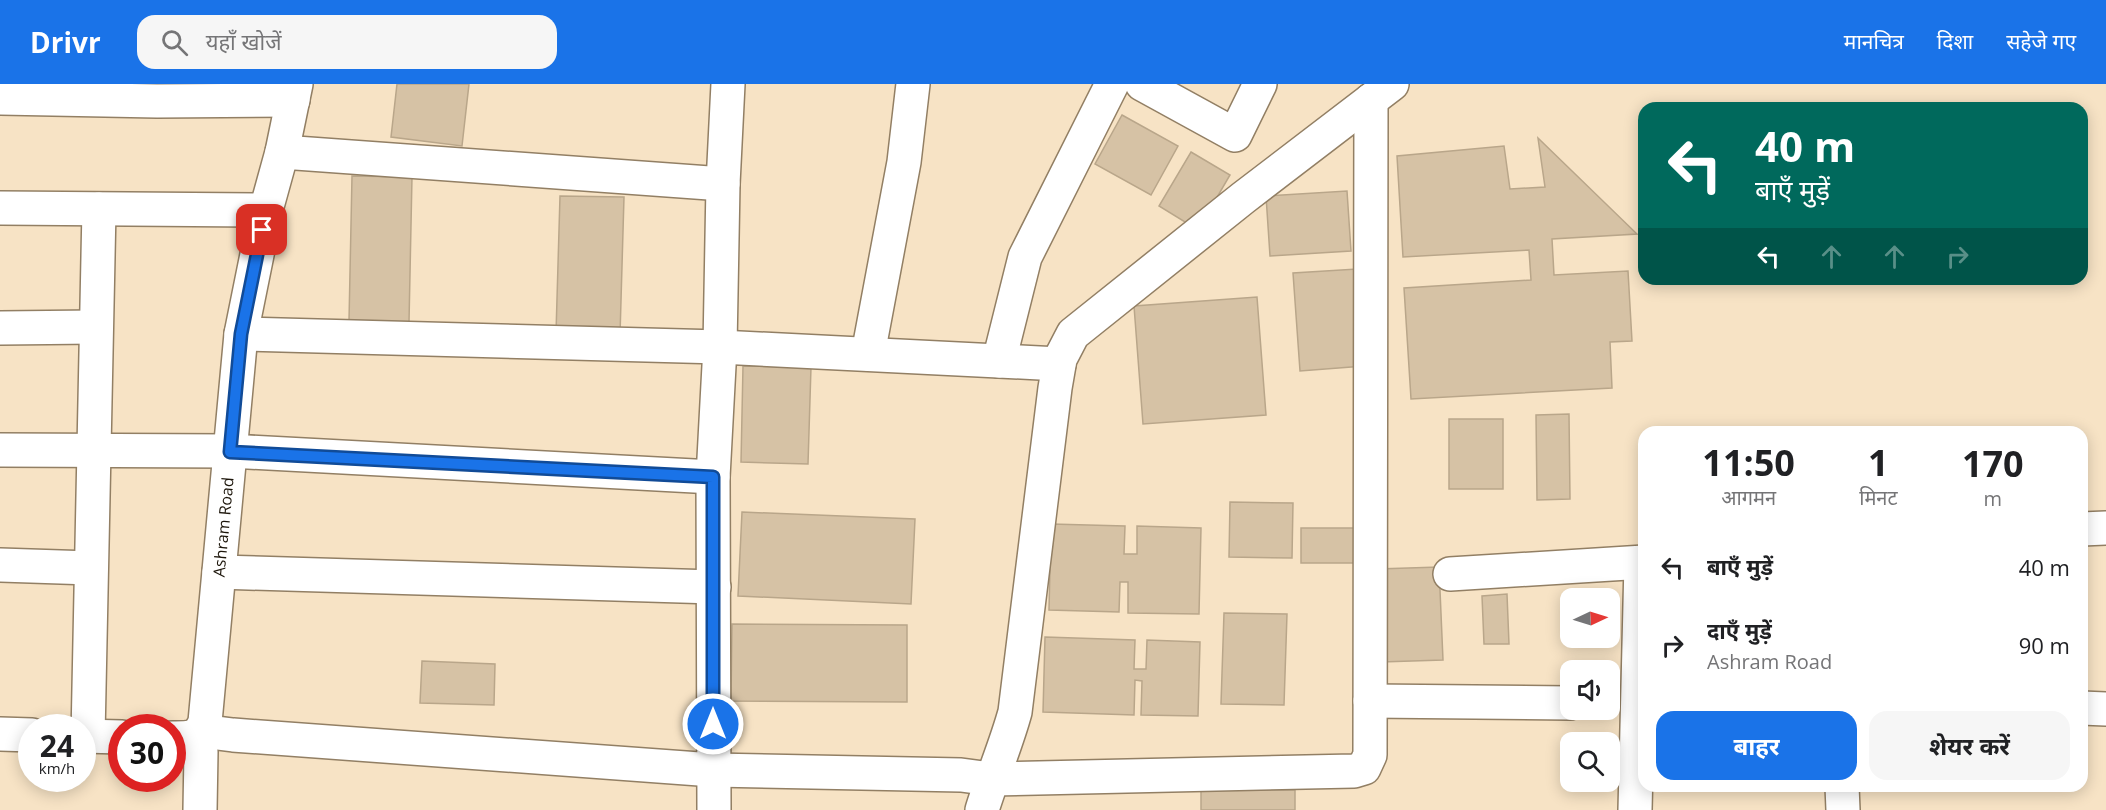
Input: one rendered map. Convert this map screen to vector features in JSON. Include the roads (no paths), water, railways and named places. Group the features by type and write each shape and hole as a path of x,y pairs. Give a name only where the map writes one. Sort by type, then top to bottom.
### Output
{"street":[{"path":"714,810 713,477 720,348 723,184 728,84"},
{"path":"868,354 904,162 913,84"},
{"path":"999,361 1025,257 1112,84"},
{"path":"1142,84 1235,135 1260,84"},
{"path":"0,98 155,92 166,101 294,92"},
{"name":"Ashram Road","path":"200,810 201,752 190,734 205,722 241,334 266,210 282,153 294,92"},
{"path":"982,810 991,779 1006,745 1015,712 1059,364 1073,334 1243,198 1381,92"},
{"path":"190,734 713,770 961,775 991,779 1354,771 1364,768 1370,755 1381,92"},
{"path":"282,153 723,184"},
{"path":"0,208 266,210"},
{"path":"86,714 92,568 99,209"},
{"path":"0,328 96,327"},
{"path":"241,334 720,348 1059,364"},
{"path":"0,450 230,452 713,477"},
{"path":"2088,529 2106,528"},
{"path":"1450,574 1638,562"},
{"path":"0,565 92,568"},
{"path":"219,572 714,587"},
{"path":"1635,810 1631,704 1638,614"},
{"path":"1370,700 1560,703"},
{"path":"2088,708 2106,709"},
{"path":"0,734 18,735"},
{"path":"1842,792 1843,810"}]}
